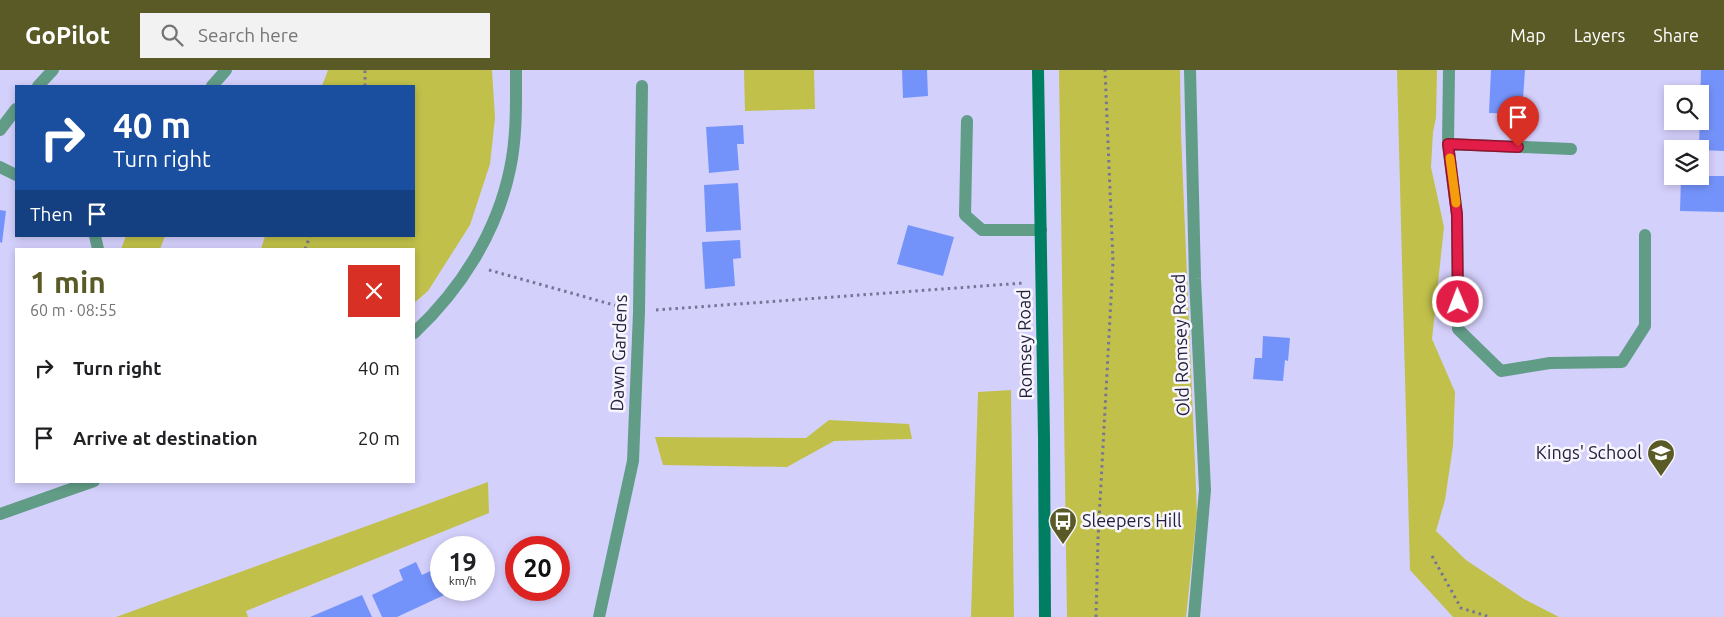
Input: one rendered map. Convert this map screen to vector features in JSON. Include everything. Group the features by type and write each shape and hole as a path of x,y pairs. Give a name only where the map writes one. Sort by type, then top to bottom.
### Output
{"main road":[{"name":"Romsey Road","path":"1038,70 1045,617"}],"street":[{"path":"39,85 53,70"},
{"path":"213,85 226,70"},
{"path":"415,332 449,296 472,264 499,208 510,168 516,119 516,70"},
{"name":"Old Romsey Road","path":"1190,70 1195,279 1205,490 1194,617"},
{"path":"1449,70 1448,144 1457,215 1458,329 1501,371 1550,363 1622,362 1645,326 1645,235"},
{"name":"Dawn Gardens","path":"599,617 633,461 639,312 642,86"},
{"path":"0,130 15,110"},
{"path":"967,121 965,215 982,230 1041,230"},
{"path":"1448,144 1571,149"},
{"path":"0,167 15,174"},
{"path":"0,514 88,483"}],"path":[{"path":"365,70 365,85"},
{"path":"1096,617 1098,539 1112,262 1105,70"},
{"path":"472,264 639,312 1042,282"},
{"path":"1432,556 1461,608 1490,617"}],"shaded area":[{"path":"328,70 492,70 495,118 490,164 470,225 428,291 415,302 415,248 261,248 265,237 415,237 415,85 322,85"},
{"path":"744,70 814,70 815,109 745,111"},
{"path":"1059,70 1180,70 1197,513 1186,617 1067,617"},
{"path":"1397,70 1437,70 1436,118 1433,132 1431,167 1444,227 1432,339 1455,392 1453,446 1445,500 1436,531 1466,560 1524,599 1559,617 1453,617 1410,570"},
{"path":"126,237 165,237 160,248 121,248"},
{"path":"1011,390 1014,617 971,617 978,392"},
{"path":"829,420 909,424 912,439 834,441 787,467 663,465 655,437 806,438"},
{"path":"488,482 489,513 246,611 248,617 116,617"}],"building":[{"path":"902,70 927,70 928,96 903,98"},
{"path":"1491,70 1525,70 1522,114 1489,113"},
{"path":"1701,70 1724,70 1724,151 1709,150 1709,140 1699,140 1699,130 1709,130 1709,85 1701,85"},
{"path":"743,125 744,144 737,144 739,170 709,173 706,127"},
{"path":"1709,176 1724,176 1724,212 1680,211 1681,185 1709,185"},
{"path":"738,183 741,230 706,232 704,185"},
{"path":"0,210 6,211 2,243 0,242"},
{"path":"908,225 954,237 943,276 897,264"},
{"path":"740,240 741,258 733,259 735,286 705,289 702,242"},
{"path":"1263,336 1290,338 1288,361 1285,360 1283,381 1253,379 1255,358 1262,358"},
{"path":"416,562 422,575 430,571 431,601 397,617 382,617 372,595 403,580 399,570"},
{"path":"362,595 372,617 310,617"}],"slow traffic":[{"path":"1450,158 1456,203"}],"place":[{"name":"Kings' School","path":"1661,477"},
{"name":"Sleepers Hill","path":"1063,545"}],"route":[{"path":"1458,302 1457,215 1448,144 1518,147"}]}
